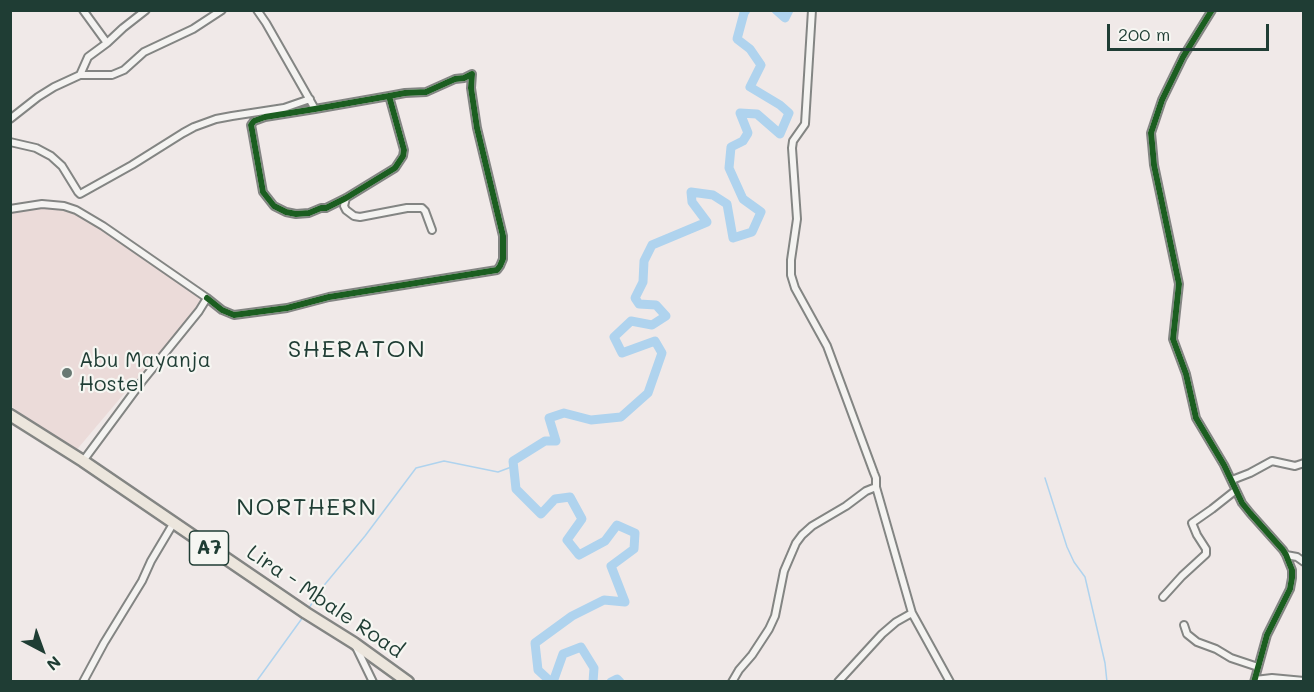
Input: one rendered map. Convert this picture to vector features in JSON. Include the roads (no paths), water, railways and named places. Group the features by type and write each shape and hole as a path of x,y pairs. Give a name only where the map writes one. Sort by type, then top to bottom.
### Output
{"main road":[{"name":"Lira - Mbale Road","path":"10,415 83,461 408,681"}],"street":[{"path":"83,10 107,44"},
{"path":"80,75 88,57 107,44 146,10"},
{"path":"10,118 54,87 80,75 112,75 124,70 144,52 193,29 222,10"},
{"path":"257,10 315,109"},
{"path":"813,10 805,124 793,141 792,148 797,219 791,275 795,288 827,346 876,478 876,487 912,613 950,681"},
{"path":"1212,10 1179,63 1162,100 1151,133 1154,165 1179,284 1173,339 1186,374 1196,418 1247,509 1286,555 1292,570 1290,589 1267,635 1255,680 1272,678 1304,681"},
{"path":"10,209 42,204 64,206 76,210 103,226 207,298 212,304 234,315 287,308 329,297 497,270 503,259 503,237 477,128 471,88 472,74 454,79 426,92 389,96 265,117 254,121 251,124 262,189 274,206 290,214 309,213 346,198 395,168 404,156 404,150 389,96"},
{"path":"10,142 36,148 51,156 68,175 78,192 82,193 194,128 216,119 288,107 310,99"},
{"path":"346,198 344,206 346,210 360,217 422,207 432,230"},
{"path":"83,461 143,380 200,311 207,298"},
{"path":"1232,480 1272,461 1295,466 1304,463"},
{"path":"732,681 770,629 775,616 784,571 796,543 812,526 876,487"},
{"path":"1164,597 1206,554 1206,549 1192,523 1236,490"},
{"path":"83,681 173,524"},
{"path":"1286,555 1297,557 1304,562"},
{"path":"838,681 882,634 896,622 912,613"},
{"path":"1184,625 1187,634 1197,642 1231,658 1258,667"},
{"path":"354,643 373,681"}],"waterway":[{"path":"551,682 538,670 535,643 572,616 604,600 625,602 611,566 634,549 635,533 617,525 605,541 579,555 567,540 582,519 570,497 555,499 541,514 516,489 513,461 545,441 556,441 549,418 564,413 591,420 621,417 648,393 662,353 655,341 622,353 614,337 631,321 652,325 666,316 656,305 639,304 635,298 643,282 644,261 652,245 707,222 692,202 691,192 713,195 727,204 733,238 752,232 761,212 743,199 729,168 731,147 743,141 748,133 740,113 757,114 780,134 789,113 750,87 761,65 750,49 737,39 746,10"},
{"path":"776,10 785,18 789,10"},
{"path":"309,608 321,589 365,536 416,468 444,461 498,472 514,466"},
{"path":"1045,478 1067,547 1085,577 1105,663 1107,682"},
{"path":"256,682 303,617"},
{"path":"553,682 563,654 581,647 594,668 593,682"},
{"path":"611,682 617,679 620,682"}],"place":[{"name":"Abu Mayanja Hostel","path":"67,373"}],"district":[{"name":"SHERATON","path":"357,350"},
{"name":"NORTHERN","path":"307,508"}]}
